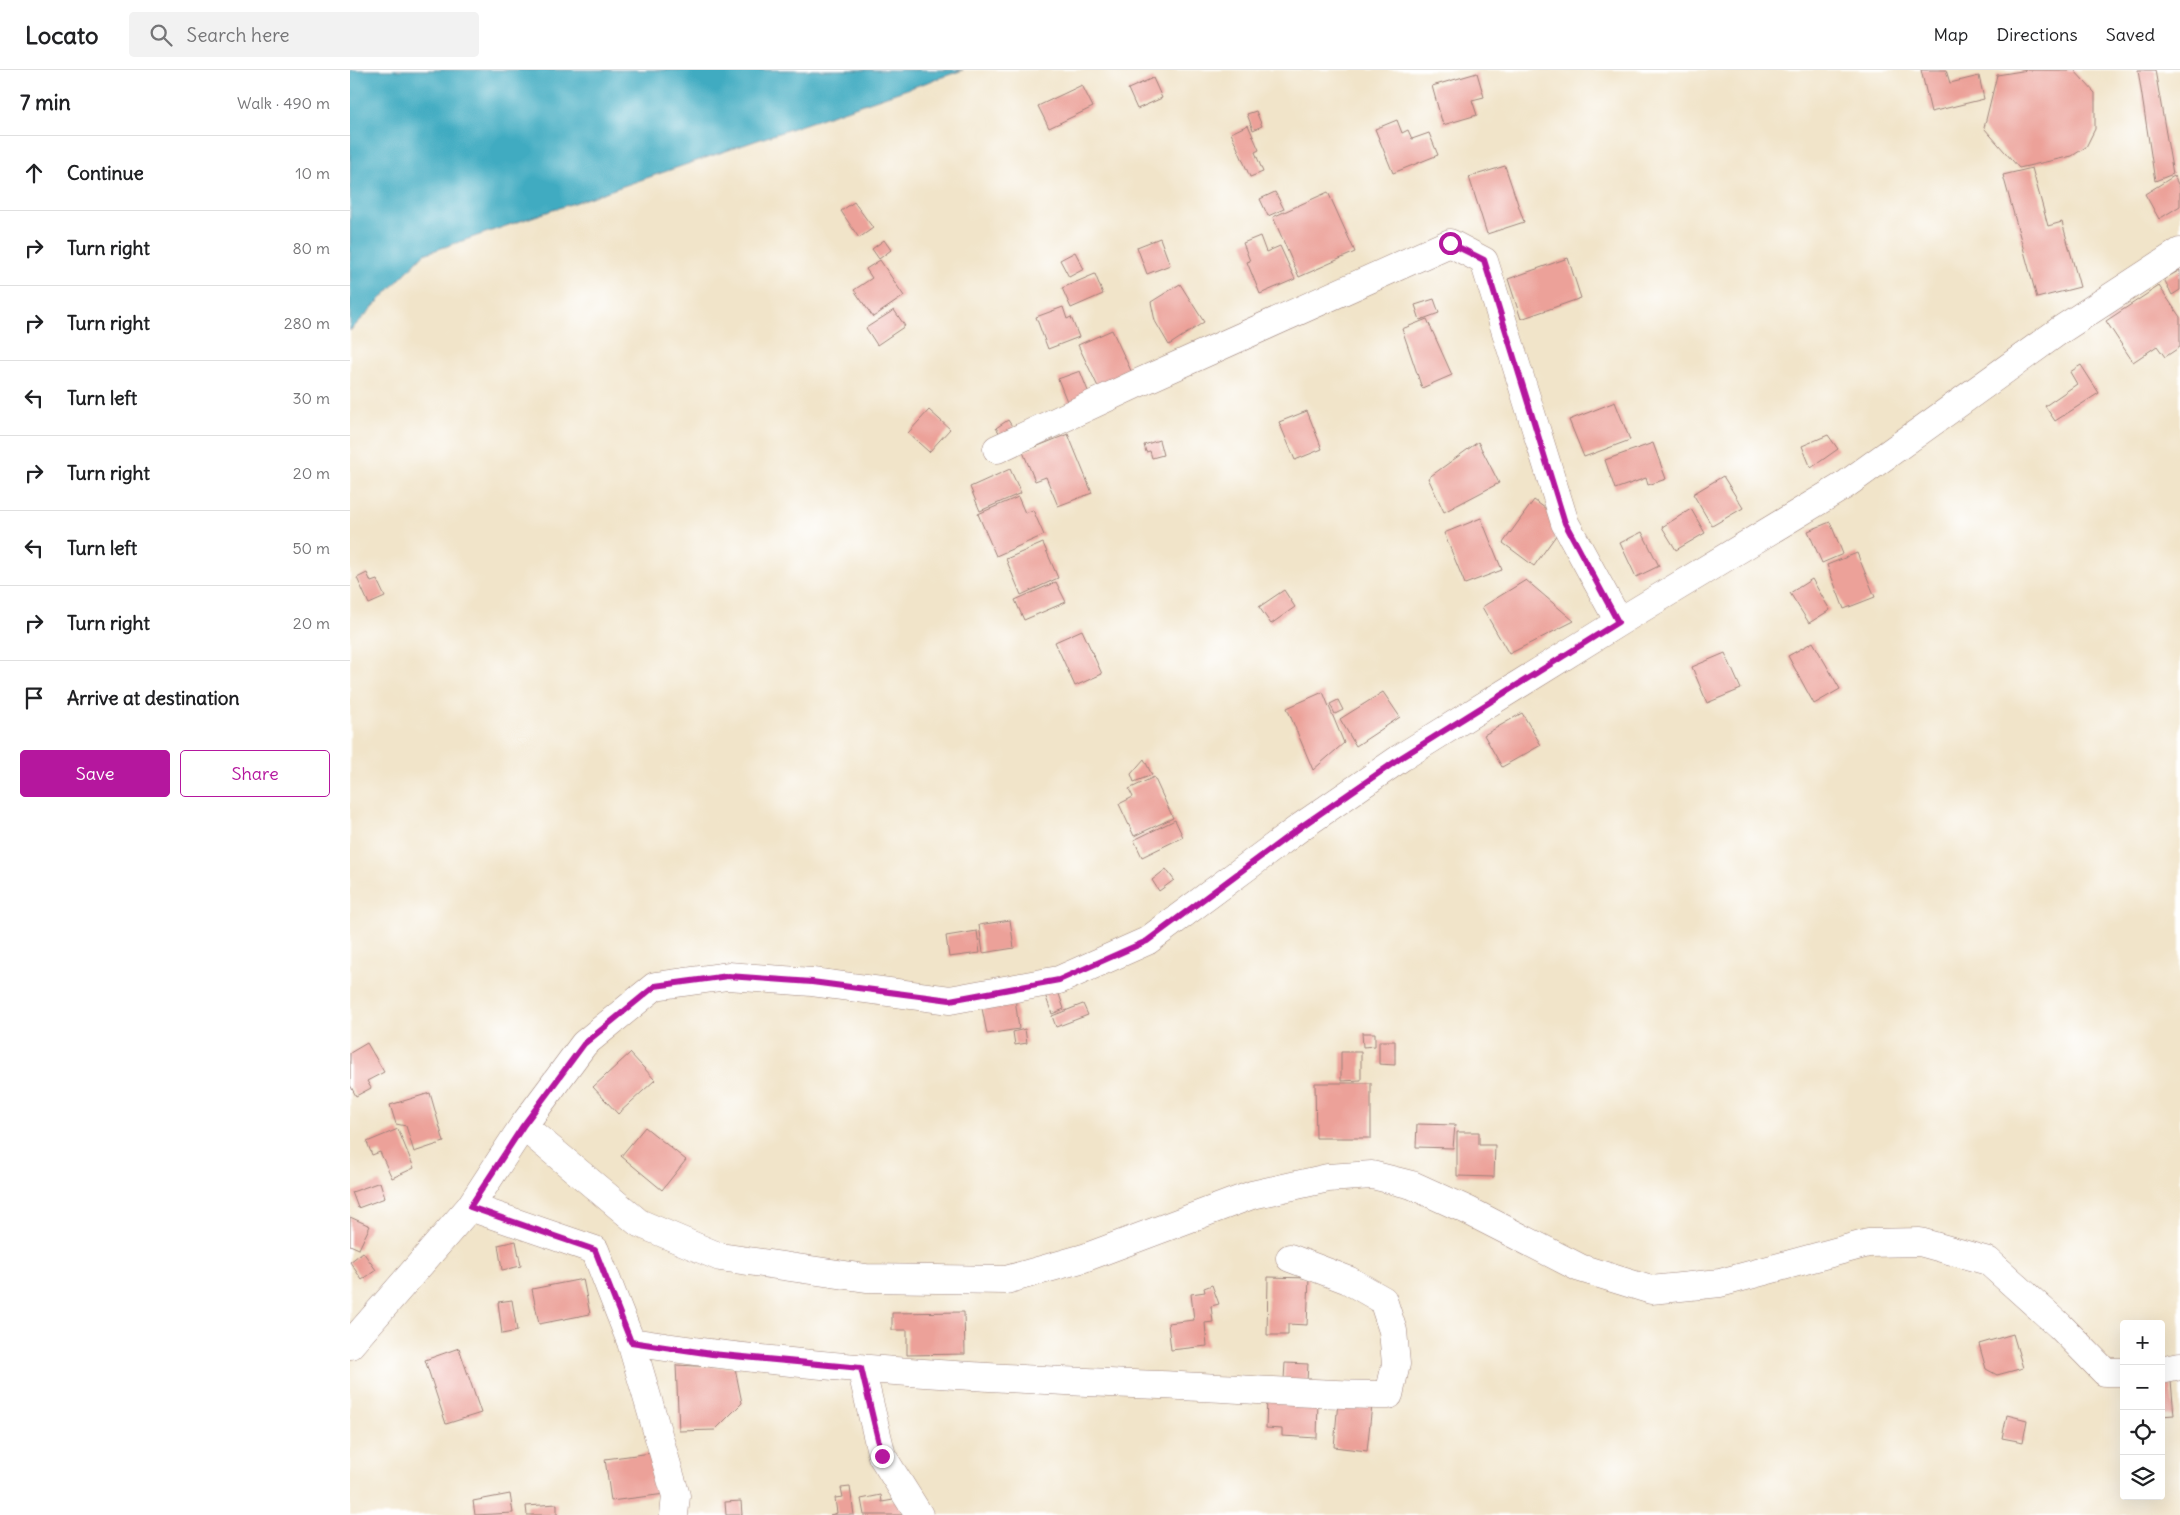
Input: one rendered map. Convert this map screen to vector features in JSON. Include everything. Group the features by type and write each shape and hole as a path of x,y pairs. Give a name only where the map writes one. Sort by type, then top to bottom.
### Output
{"street":[{"path":"997,449 1136,384 1450,243 1484,260 1565,523 1618,622"},
{"path":"350,1345 470,1207 523,1126 584,1044 655,986 728,976 812,982 950,1000 1059,980 1147,941 1302,826 1402,757 1618,622 1845,485 2059,331 2180,252"},
{"path":"523,1126 639,1223 720,1257 866,1278 1006,1280 1084,1258 1252,1195 1328,1178 1372,1175 1412,1185 1467,1210 1580,1268 1651,1290 1720,1283 1868,1243 1920,1242 1988,1261 2060,1326 2105,1372 2120,1372"},
{"path":"470,1207 595,1250 631,1342 676,1496 674,1515"},
{"path":"631,1342 712,1354 861,1368 1067,1381 1389,1395 1396,1364 1393,1331 1383,1300 1348,1280 1290,1258"},
{"path":"2165,1369 2180,1366"},
{"path":"861,1368 882,1456 919,1515"}],"water":[{"path":"350,70 963,70 424,254 350,331"}],"building":[{"path":"1921,70 1946,70 1950,83 1979,76 1984,99 1931,112"},
{"path":"2028,70 2074,70 2095,93 2095,129 2086,147 2072,156 2019,168 1984,128 1997,75"},
{"path":"2138,70 2155,70 2173,174 2155,181"},
{"path":"1477,73 1484,97 1472,100 1477,115 1443,125 1432,86"},
{"path":"1153,78 1162,98 1137,109 1128,89"},
{"path":"1082,85 1093,107 1049,128 1038,106"},
{"path":"1256,111 1262,126 1253,130 1247,114"},
{"path":"1397,120 1402,133 1408,130 1412,139 1429,133 1438,155 1393,173 1375,129"},
{"path":"1248,125 1259,150 1255,152 1263,172 1250,177 1231,133"},
{"path":"1505,166 1524,222 1487,234 1469,177"},
{"path":"2032,168 2048,226 2062,222 2080,287 2037,298 2003,175"},
{"path":"2174,176 2180,188 2180,206 2159,219 2145,194"},
{"path":"1275,192 1284,209 1268,216 1260,199"},
{"path":"1328,192 1355,252 1299,277 1273,217"},
{"path":"854,202 873,228 859,238 841,211"},
{"path":"1260,236 1266,252 1280,246 1295,279 1260,294 1247,262 1250,261 1243,243"},
{"path":"1160,238 1170,265 1147,274 1137,247"},
{"path":"884,240 891,250 879,259 872,249"},
{"path":"1075,252 1084,269 1069,277 1060,260"},
{"path":"1568,258 1581,298 1521,319 1508,279"},
{"path":"880,260 904,296 873,317 854,290 872,278 866,269"},
{"path":"2180,270 2180,290 2172,295 2164,279"},
{"path":"1095,274 1103,294 1071,308 1062,288"},
{"path":"1180,284 1204,322 1169,345 1155,321 1151,302"},
{"path":"2159,286 2180,317 2180,347 2165,357 2157,346 2133,362 2106,321"},
{"path":"1434,299 1439,313 1420,320 1415,305"},
{"path":"1063,307 1067,319 1071,317 1079,337 1048,349 1036,317"},
{"path":"894,310 905,326 877,345 866,328"},
{"path":"1427,319 1452,375 1422,388 1402,329"},
{"path":"1112,330 1133,375 1100,391 1078,345"},
{"path":"2081,365 2099,393 2055,421 2045,406 2077,384 2070,372"},
{"path":"1080,371 1090,396 1068,404 1058,379"},
{"path":"1615,402 1630,440 1584,457 1569,420"},
{"path":"929,410 950,429 929,452 908,433"},
{"path":"1307,411 1322,449 1295,460 1279,422"},
{"path":"1008,420 1015,431 1003,438 996,428"},
{"path":"1068,434 1092,493 1058,506 1046,477 1035,481 1023,452"},
{"path":"1828,435 1838,449 1811,468 1802,446"},
{"path":"1159,440 1163,455 1152,458 1150,451 1146,452 1144,445"},
{"path":"1478,442 1499,483 1444,512 1428,478"},
{"path":"1653,443 1666,479 1648,485 1646,478 1615,489 1605,460"},
{"path":"1010,469 1021,493 980,511 970,487"},
{"path":"1723,476 1743,508 1712,526 1693,494"},
{"path":"1018,497 1025,513 1033,510 1044,535 996,556 978,514"},
{"path":"1534,500 1565,523 1534,566 1503,543"},
{"path":"1691,509 1705,533 1676,550 1662,527"},
{"path":"1481,518 1502,570 1465,584 1444,533"},
{"path":"1830,522 1843,554 1822,563 1808,531"},
{"path":"1642,532 1659,566 1636,577 1620,543"},
{"path":"1043,543 1058,578 1021,595 1006,559"},
{"path":"1857,553 1875,597 1844,609 1827,565"},
{"path":"367,573 371,582 377,580 385,597 369,604 357,578"},
{"path":"1812,579 1830,610 1809,623 1790,593"},
{"path":"1526,580 1574,621 1509,654 1482,607"},
{"path":"1056,582 1066,602 1024,620 1015,600"},
{"path":"1284,590 1295,607 1271,624 1259,607"},
{"path":"1082,630 1102,674 1075,686 1055,642"},
{"path":"1813,642 1840,689 1814,704 1788,656"},
{"path":"1725,653 1741,689 1707,703 1692,667"},
{"path":"1323,692 1344,743 1313,770 1287,708"},
{"path":"1383,692 1400,717 1356,746 1340,719"},
{"path":"1338,700 1343,710 1335,714 1330,704"},
{"path":"1522,713 1541,745 1502,767 1484,735"},
{"path":"1144,759 1152,775 1134,782 1131,774"},
{"path":"1154,777 1173,818 1134,836 1119,804 1133,797 1129,789"},
{"path":"1175,820 1183,837 1142,857 1134,840"},
{"path":"1166,869 1174,880 1159,891 1152,880"},
{"path":"1010,920 1014,948 983,953 979,925"},
{"path":"977,931 980,953 949,957 946,936"},
{"path":"1056,985 1064,1009 1052,1014 1043,989"},
{"path":"1015,998 1019,1029 987,1034 981,1003"},
{"path":"1083,1004 1088,1015 1056,1027 1052,1016"},
{"path":"1025,1029 1027,1043 1015,1045 1013,1032"},
{"path":"1362,1033 1375,1033 1375,1046 1363,1047"},
{"path":"1379,1041 1395,1041 1395,1065 1379,1064"},
{"path":"367,1043 384,1072 367,1081 371,1088 356,1096 350,1085 350,1053"},
{"path":"1341,1052 1361,1052 1361,1080 1341,1081"},
{"path":"630,1053 655,1080 618,1114 593,1087"},
{"path":"1315,1083 1371,1083 1371,1138 1316,1138"},
{"path":"430,1093 444,1142 414,1152 406,1126 396,1124 390,1105"},
{"path":"1417,1124 1455,1125 1453,1148 1416,1147"},
{"path":"645,1127 686,1160 662,1190 621,1156"},
{"path":"398,1129 414,1168 392,1178 380,1152 372,1155 367,1142"},
{"path":"1457,1132 1479,1132 1479,1145 1495,1145 1494,1177 1457,1176"},
{"path":"380,1182 385,1198 358,1208 352,1192"},
{"path":"350,1217 370,1226 359,1249 350,1245"},
{"path":"516,1241 521,1266 502,1270 498,1245"},
{"path":"363,1252 376,1270 362,1280 350,1262"},
{"path":"1268,1277 1309,1278 1307,1325 1288,1324 1288,1335 1267,1335"},
{"path":"583,1279 590,1314 539,1324 532,1289"},
{"path":"1212,1285 1219,1304 1211,1306 1213,1322 1205,1323 1207,1346 1171,1350 1168,1323 1194,1320 1191,1294 1205,1292 1204,1288"},
{"path":"512,1300 517,1331 502,1334 498,1302"},
{"path":"964,1312 965,1354 907,1355 907,1330 892,1330 892,1313"},
{"path":"2013,1334 2023,1368 1997,1375 1986,1369 1979,1344"},
{"path":"459,1348 481,1413 446,1424 425,1360"},
{"path":"1285,1363 1308,1364 1307,1381 1284,1379"},
{"path":"676,1365 735,1368 742,1403 715,1430 679,1431"},
{"path":"2171,1381 2174,1415 2165,1416 2165,1382"},
{"path":"1267,1397 1318,1400 1317,1438 1282,1436 1282,1429 1266,1428"},
{"path":"1338,1401 1372,1405 1367,1451 1334,1447"},
{"path":"2007,1415 2027,1420 2023,1442 2002,1438"},
{"path":"659,1452 665,1494 611,1501 605,1459"},
{"path":"850,1487 854,1515 830,1515 837,1513 835,1498 843,1497 841,1488"},
{"path":"510,1494 513,1513 475,1515 473,1501"},
{"path":"881,1495 882,1502 899,1499 903,1515 864,1515 861,1499"},
{"path":"741,1501 742,1515 726,1515 725,1502"},
{"path":"557,1504 557,1515 527,1515 526,1506"}],"route":[{"path":"882,1456 861,1368 712,1354 631,1342 595,1250 470,1207 523,1126 584,1044 655,986 728,976 812,982 950,1000 1059,980 1147,941 1302,826 1402,757 1618,622 1565,523 1484,260 1450,243"}]}
